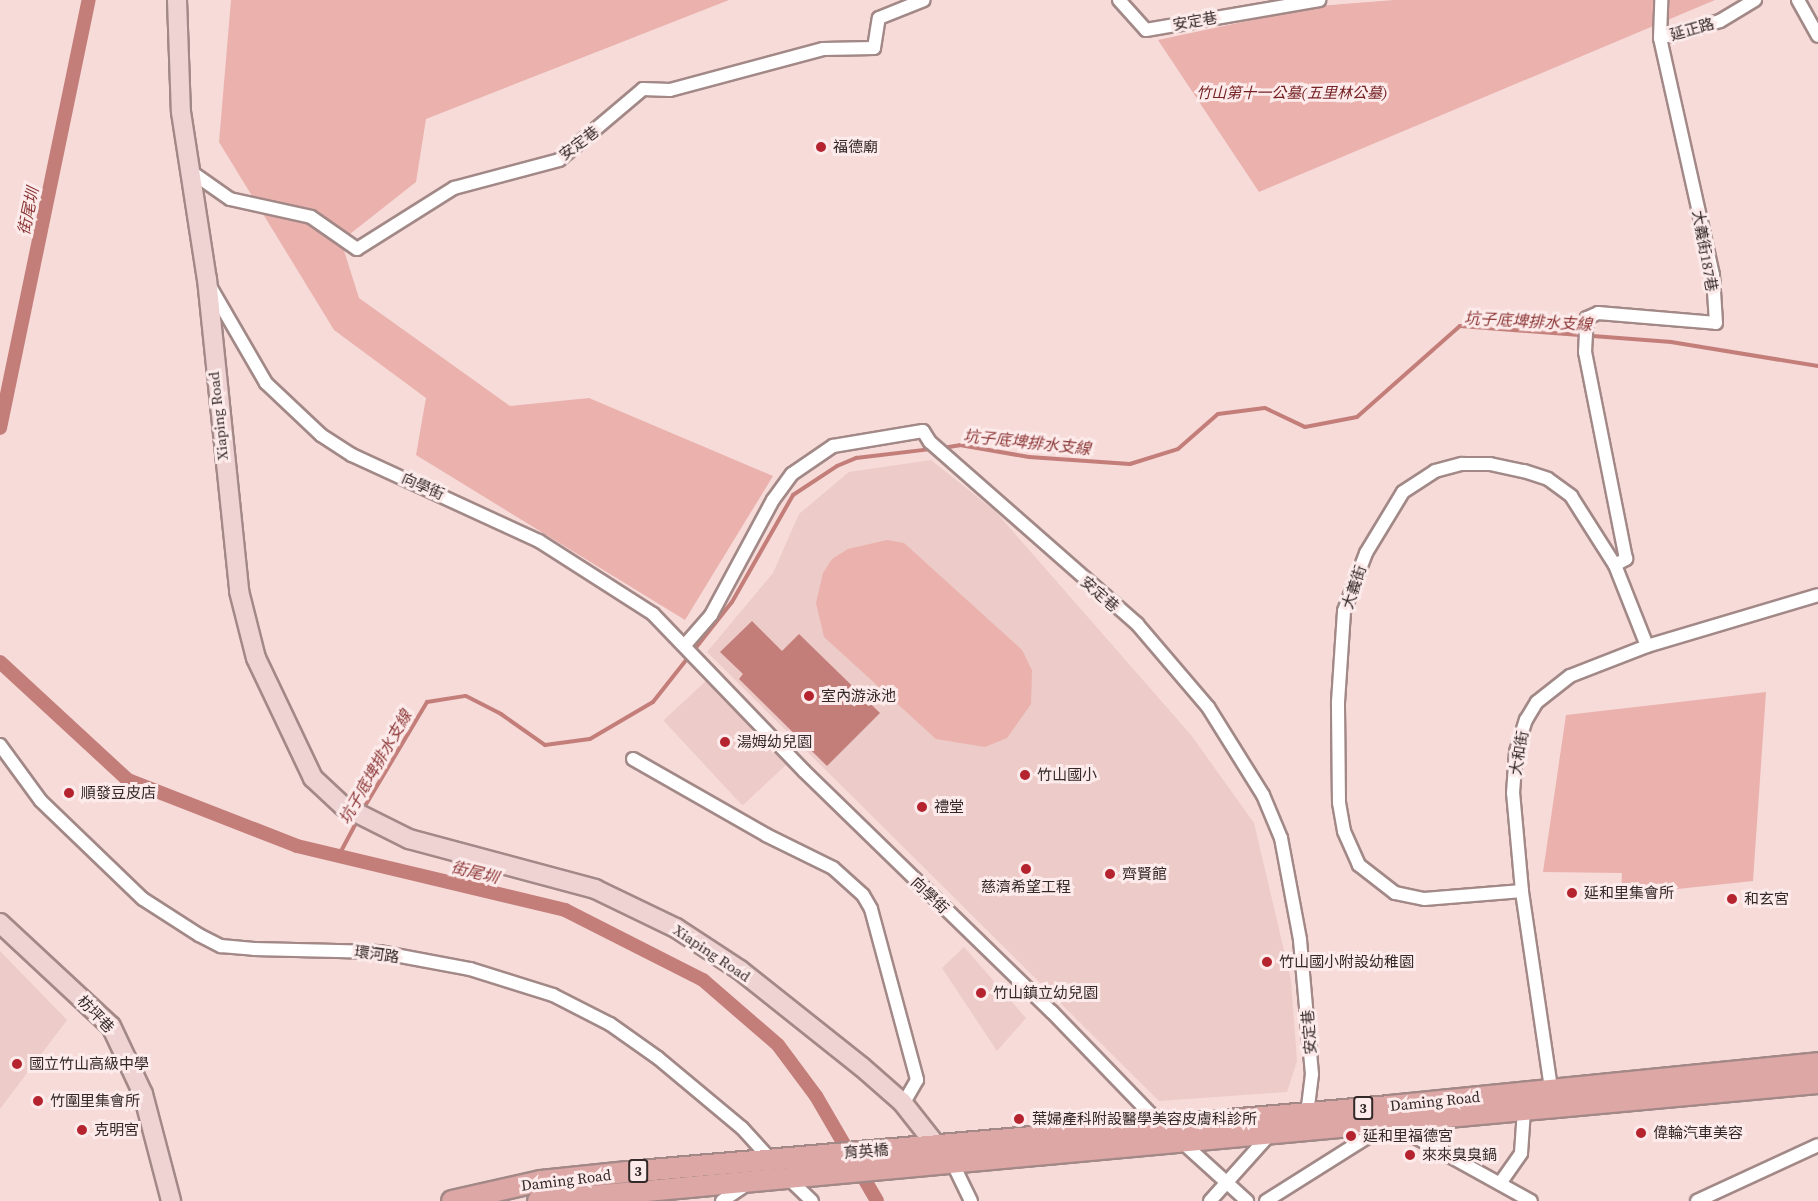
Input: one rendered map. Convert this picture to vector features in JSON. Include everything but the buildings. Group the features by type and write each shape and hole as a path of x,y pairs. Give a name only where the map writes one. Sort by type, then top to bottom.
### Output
{"main road":[{"name":"Daming Road","path":"912,1169 1271,1133 1551,1089 1818,1063"},
{"name":"Daming Road","path":"908,1148 1307,1112 1390,1114 1556,1109 1818,1083"},
{"name":"育英橋","path":"825,1154 908,1148"},
{"name":"Daming Road","path":"452,1201 541,1181 772,1161 825,1154"},
{"name":"育英橋","path":"840,1175 912,1169"},
{"name":"Daming Road","path":"538,1201 746,1185 840,1175"}],"street":[{"name":"Xiaping Road","path":"177,0 182,112 207,279 229,519 246,624 256,658 313,778 343,806 409,839 595,889 676,928 740,970 903,1104 934,1146 953,1164 971,1201"},
{"name":"安定巷","path":"190,171 230,200 311,217 357,249 454,188 559,160 643,89 669,90 823,49 874,48 879,18 924,0"},
{"name":"安定巷","path":"1119,0 1146,30 1319,0"},
{"path":"1660,38 1661,0"},
{"name":"延正路","path":"1660,38 1720,21 1755,0"},
{"path":"1798,0 1818,36"},
{"name":"大義街187巷","path":"1615,565 1626,559 1585,344 1583,331 1587,318 1598,312 1716,323 1713,275 1660,38"},
{"name":"向學街","path":"207,279 228,322 266,383 321,435 352,455 539,541 653,614 804,771 1052,1012 1161,1125"},
{"name":"安定巷","path":"685,645 711,615 773,500 792,474 833,446 906,432 923,431 930,442 1137,624 1208,707 1263,795 1281,838 1300,940 1312,1065 1307,1112"},
{"name":"大義街","path":"1522,891 1424,899 1395,893 1359,865 1344,831 1339,802 1338,702 1344,611 1366,553 1403,492 1435,471 1462,464 1490,464 1548,479 1571,496 1615,565 1647,646"},
{"name":"大和街","path":"1556,1109 1551,1089 1522,891 1513,793 1516,752 1526,720 1537,702 1561,682 1647,646 1818,596"},
{"name":"環河路","path":"0,745 41,801 143,899 199,935 220,946 379,952 470,969 553,995 610,1024 658,1058 725,1112 812,1201"},
{"path":"633,759 766,835 833,867 863,895 871,909 917,1080 903,1104"},
{"name":"枋坪巷","path":"0,922 111,1026 143,1094 171,1201"},
{"path":"1502,1182 1521,1153 1524,1110"},
{"path":"1210,1201 1271,1133 1307,1112"},
{"path":"1266,1201 1390,1114 1531,1201"},
{"path":"1182,1142 1229,1182 1247,1201"},
{"path":"1697,1201 1818,1145"},
{"path":"722,1201 746,1185 772,1161"}],"shaded area":[{"name":"竹山國小","path":"931,460 995,511 1191,735 1254,823 1291,980 1297,1061 1287,1092 1159,1101 707,652 773,573 799,514 849,472"},
{"name":"室內游泳池","path":"752,621 782,651 799,634 880,713 827,766 739,679 743,674 720,652"},
{"name":"湯姆幼兒園","path":"708,679 787,764 742,805 663,721"},
{"name":"竹山鎮立幼兒園","path":"964,947 1026,1018 997,1051 942,968"},
{"name":"國立竹山高級中學","path":"0,951 67,1020 0,1109"}],"green space":[{"path":"231,0 729,0 426,119 416,182 341,241 359,298 510,406 589,398 773,476 685,620 416,455 426,398 334,330 219,142"},
{"name":"竹山第十一公墓(五里林公墓)","path":"1394,0 1715,0 1259,192 1158,40 1318,6"},
{"path":"887,540 904,543 1022,650 1032,670 1031,704 1007,738 985,747 936,739 824,637 816,603 823,573 832,559 848,549"},
{"path":"1766,692 1753,881 1621,895 1622,873 1543,872 1566,715"}],"waterway":[{"name":"街尾圳","path":"0,428 89,0"},
{"name":"坑子底埤排水支線","path":"942,448 960,445 1029,457 1130,464 1178,449 1218,414 1265,408 1305,427 1357,417 1460,326 1671,342 1818,366"},
{"name":"坑子底埤排水支線","path":"362,811 427,702 466,696 501,714 545,745 590,739 653,702 732,602 793,495 837,466 856,458 932,449"},
{"name":"街尾圳","path":"0,662 128,780 297,846 565,910 703,980 778,1045 816,1096 877,1201"},
{"name":"坑子底埤排水支線","path":"339,855 357,821"}],"place":[{"name":"福德廟","path":"821,147"},
{"name":"室內游泳池","path":"809,696"},
{"name":"湯姆幼兒園","path":"725,742"},
{"name":"竹山國小","path":"1025,775"},
{"name":"順發豆皮店","path":"69,793"},
{"name":"禮堂","path":"922,807"},
{"name":"慈濟希望工程","path":"1026,869"},
{"name":"齊賢館","path":"1110,874"},
{"name":"延和里集會所","path":"1572,893"},
{"name":"和玄宮","path":"1732,899"},
{"name":"竹山國小附設幼稚園","path":"1267,962"},
{"name":"竹山鎮立幼兒園","path":"981,993"},
{"name":"國立竹山高級中學","path":"17,1064"},
{"name":"竹圍里集會所","path":"38,1101"},
{"name":"葉婦產科附設醫學美容皮膚科診所","path":"1019,1119"},
{"name":"克明宮","path":"82,1130"},
{"name":"偉輪汽車美容","path":"1641,1133"},
{"name":"延和里福德宮","path":"1351,1136"},
{"name":"來來臭臭鍋","path":"1410,1155"}]}
